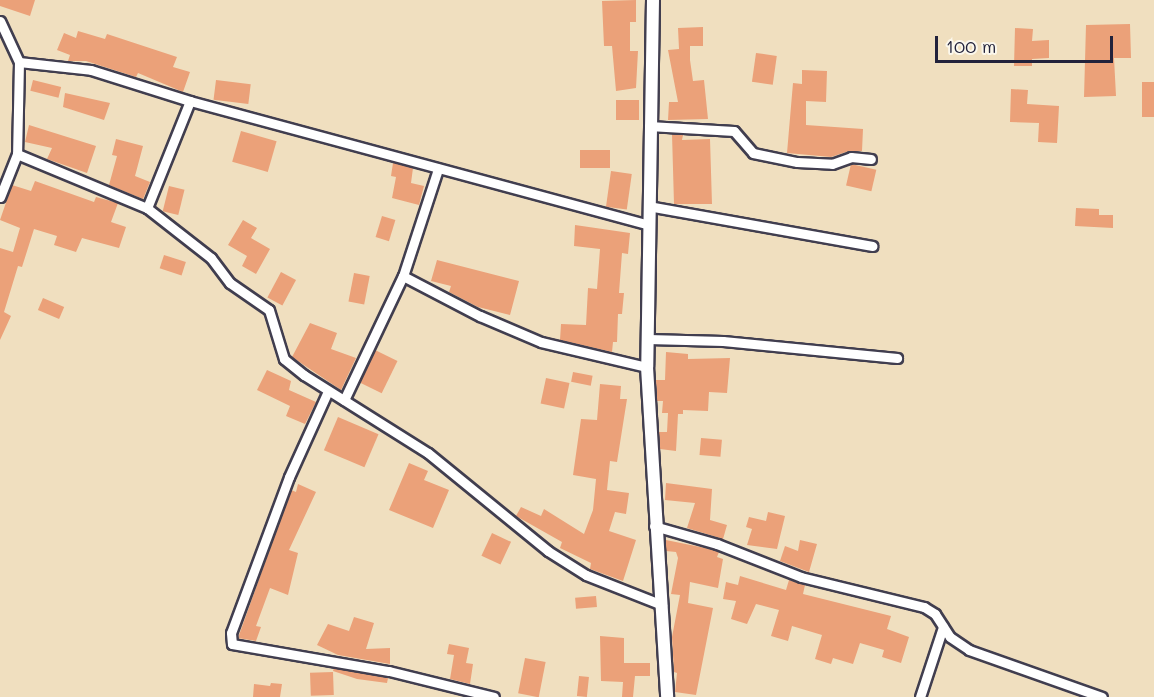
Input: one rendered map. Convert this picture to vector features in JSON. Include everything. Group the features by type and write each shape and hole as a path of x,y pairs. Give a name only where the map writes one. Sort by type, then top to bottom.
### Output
{"street":[{"path":"653,0 647,367 654,526 662,605 667,697"},
{"path":"0,21 19,62 17,154 0,196"},
{"path":"19,62 91,70 190,101 648,225"},
{"path":"147,208 190,101"},
{"path":"650,126 734,131 753,153 797,162 832,164 850,157 871,159"},
{"path":"17,154 147,208 212,258 230,284 269,310 284,359 328,391 428,453 548,551 586,576 662,605"},
{"path":"344,400 403,276 438,169"},
{"path":"648,206 872,246"},
{"path":"403,276 480,316 542,342 647,367"},
{"path":"648,339 723,341 897,358"},
{"path":"328,391 289,477 231,633 232,644 388,671 494,697"},
{"path":"654,526 717,544 801,578 924,607 935,614 943,627 969,650 1102,697"},
{"path":"920,697 943,627"}],"building":[{"path":"0,0 35,0 30,16 0,6"},
{"path":"636,0 636,22 630,22 630,51 638,51 636,88 616,91 612,46 604,46 602,1"},
{"path":"1130,24 1131,58 1114,58 1116,96 1084,97 1086,25"},
{"path":"703,27 703,46 690,46 690,60 693,81 704,80 708,119 668,120 669,102 678,102 668,50 679,49 678,28"},
{"path":"1015,28 1033,29 1032,41 1049,40 1049,58 1032,59 1032,66 1014,66"},
{"path":"78,31 105,39 107,34 177,57 173,67 190,72 183,92 138,73 136,77 86,61 68,61 70,55 57,50 64,33 76,38"},
{"path":"756,53 777,56 773,85 752,82"},
{"path":"802,70 827,71 826,102 806,101 806,125 863,129 862,151 849,151 831,157 787,153 793,83 802,84"},
{"path":"33,80 61,87 58,98 30,91"},
{"path":"216,80 251,84 248,104 214,100"},
{"path":"1142,82 1154,82 1154,117 1142,117"},
{"path":"1011,89 1028,90 1027,104 1059,106 1057,143 1038,142 1039,123 1010,122"},
{"path":"65,93 110,103 104,120 63,107"},
{"path":"616,100 639,100 639,120 616,120"},
{"path":"29,125 96,146 87,173 47,159 52,148 25,142"},
{"path":"241,131 277,141 268,172 232,162"},
{"path":"672,134 683,135 682,140 710,139 712,204 674,204"},
{"path":"116,139 143,146 135,176 150,182 143,199 109,185 117,156 112,155"},
{"path":"580,150 610,150 610,168 580,168"},
{"path":"393,163 413,168 411,183 424,186 419,205 392,198 396,177 391,176"},
{"path":"851,164 876,170 871,191 846,185"},
{"path":"611,171 632,174 627,210 606,207"},
{"path":"35,181 94,202 96,197 118,203 111,222 126,227 119,248 82,238 76,252 54,245 57,236 34,229 22,267 18,266 4,312 11,316 0,340 0,248 13,252 20,228 0,220 12,185 31,191"},
{"path":"169,186 185,190 178,215 163,211"},
{"path":"1076,208 1099,209 1099,215 1113,215 1113,228 1075,226"},
{"path":"382,216 395,220 389,241 376,237"},
{"path":"243,220 257,228 251,238 270,249 256,274 242,266 247,256 228,245"},
{"path":"575,225 630,233 628,254 622,253 619,293 624,293 622,314 618,314 617,342 613,342 612,352 560,340 561,324 586,325 588,288 597,289 600,249 574,246"},
{"path":"164,255 186,262 182,275 160,268"},
{"path":"437,260 519,281 510,315 478,307 449,292 451,286 431,281"},
{"path":"281,272 296,280 282,306 267,298"},
{"path":"354,273 370,276 364,305 348,301"},
{"path":"43,298 64,307 59,319 38,310"},
{"path":"310,323 337,333 331,349 356,358 341,390 292,357"},
{"path":"375,350 397,361 382,393 359,382"},
{"path":"666,352 688,354 688,359 730,358 727,393 709,392 708,411 683,410 683,414 678,414 676,451 660,449 659,432 667,432 668,413 662,413 663,401 657,401 656,380 665,380"},
{"path":"267,370 291,381 289,390 316,402 305,424 286,416 290,406 257,390"},
{"path":"573,372 593,376 591,386 571,382"},
{"path":"546,378 569,383 564,408 541,403"},
{"path":"600,384 621,386 620,399 627,399 617,462 610,461 607,490 629,493 626,514 615,512 609,531 636,540 623,581 590,569 591,563 560,548 562,542 516,516 521,507 541,516 544,509 584,534 593,510 596,479 573,475 581,419 597,420"},
{"path":"338,417 379,434 364,467 324,450"},
{"path":"701,438 722,440 720,457 700,455"},
{"path":"409,463 428,471 424,480 449,490 433,528 389,510"},
{"path":"666,483 712,489 710,520 727,525 723,539 687,528 695,503 665,500"},
{"path":"298,484 316,492 289,550 298,553 288,595 270,588 256,626 261,627 256,641 238,638 291,490 296,492"},
{"path":"768,512 785,516 777,549 747,545 752,529 746,527 749,517 766,521"},
{"path":"492,533 511,542 500,565 481,556"},
{"path":"666,540 715,550 719,552 717,557 723,559 718,588 690,582 688,603 713,608 696,695 675,692 677,673 674,672 672,637 680,595 671,594 678,558 676,552 666,551"},
{"path":"800,540 817,544 809,572 780,561 785,546 798,551"},
{"path":"740,576 786,590 789,580 805,585 803,594 891,616 887,629 909,637 901,663 882,657 884,650 860,643 853,664 833,658 831,664 815,659 822,635 792,626 788,641 771,636 779,610 756,604 747,624 731,619 736,601 723,599 726,582 738,585"},
{"path":"596,596 597,607 576,609 575,598"},
{"path":"354,617 374,623 366,649 390,648 390,664 338,655 317,645 328,624 349,631"},
{"path":"600,636 624,638 624,663 650,663 650,676 635,676 633,697 622,697 623,682 601,681"},
{"path":"449,644 469,648 466,663 473,664 470,684 450,679 454,655 447,654"},
{"path":"525,658 546,662 539,697 518,693"},
{"path":"334,668 388,678 387,683 357,679 333,671"},
{"path":"333,672 334,695 311,696 310,673"},
{"path":"579,676 589,677 587,697 577,696"},
{"path":"271,683 282,684 280,697 253,697 254,684 270,686"}]}
